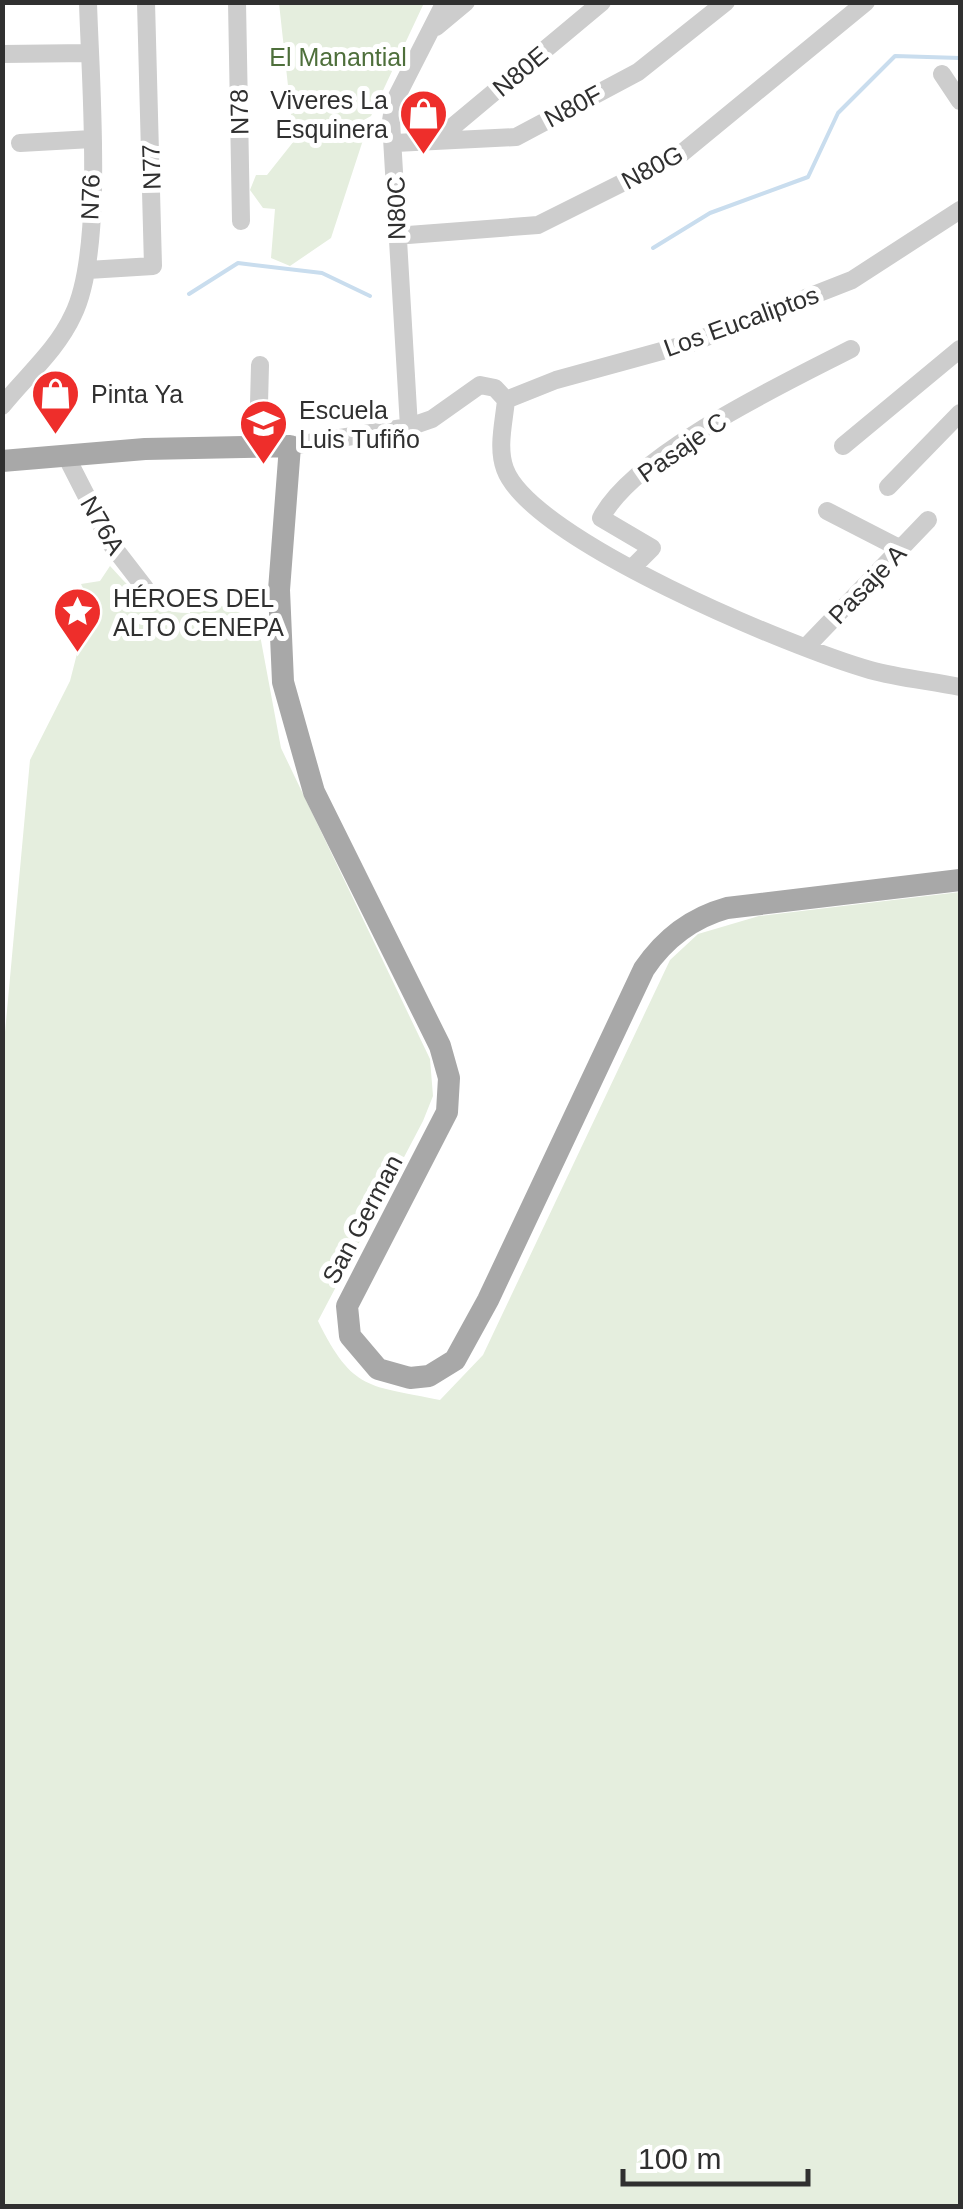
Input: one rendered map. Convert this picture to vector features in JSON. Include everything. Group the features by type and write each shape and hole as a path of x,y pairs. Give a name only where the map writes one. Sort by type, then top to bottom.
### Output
{"main road":[{"path":"9,457 67,458 258,444 290,446"},
{"name":"San German","path":"290,446 280,590 283,682 314,792 440,1046 449,1078 447,1112 347,1306 350,1336 378,1369 410,1378 429,1376 455,1360 488,1300 644,969 672,936 703,915 727,908 960,880"}],"street":[{"name":"N76","path":"2,406 64,332 88,270 92,139 88,2"},
{"name":"N77","path":"88,270 153,266 146,2"},
{"name":"N78","path":"237,2 241,220"},
{"name":"N80C","path":"409,427 395,236 395,143 390,122 394,102 436,27 444,2"},
{"path":"436,27 466,2"},
{"name":"N80E","path":"437,140 602,2"},
{"name":"N80F","path":"395,143 516,137 638,72 726,2"},
{"name":"N80G","path":"395,236 538,225 682,153 866,2"},
{"path":"2,54 90,53"},
{"path":"942,74 960,101"},
{"path":"20,143 92,139"},
{"name":"Los Eucaliptos","path":"506,400 556,380 691,343 852,280 960,210"},
{"name":"Pasaje C","path":"633,567 652,548 600,518 624,488 736,409 851,349"},
{"path":"843,446 960,349"},
{"path":"258,444 260,365"},
{"name":"N76","path":"2,388 29,374"},
{"path":"290,446 409,427 432,419 480,386 495,388 506,400 501,448 504,467 514,487 548,516 633,567 753,628 870,670 960,687"},
{"path":"888,487 960,412"},
{"name":"N76A","path":"67,458 111,544 146,588"},
{"path":"827,510 901,548"},
{"name":"Pasaje A","path":"806,647 928,520"}],"green space":[{"name":"El Manantial","path":"279,3 424,3 371,116 355,125 363,140 331,238 290,266 271,258 275,209 263,208 250,190 256,175 267,175 294,141"},
{"path":"110,566 136,592 165,610 190,613 192,595 257,619 281,748 430,1059 433,1096 423,1121 318,1321 353,1373 379,1387 440,1400 483,1355 670,960 698,934 759,916 960,892 960,2206 3,2206 3,1054 30,760 70,681 90,603 81,584 100,581"}],"waterway":[{"path":"653,248 710,213 808,177 838,113 895,56 960,58"},
{"path":"189,294 238,263 322,273 370,296"},
{"path":"2,303 2,327"}],"place":[{"name":"Viveres La Esquinera","path":"423,156"},
{"name":"Pinta Ya","path":"56,436"},
{"name":"Escuela Luis Tufiño","path":"264,466"},
{"name":"HÉROES DEL ALTO CENEPA","path":"78,654"}]}
